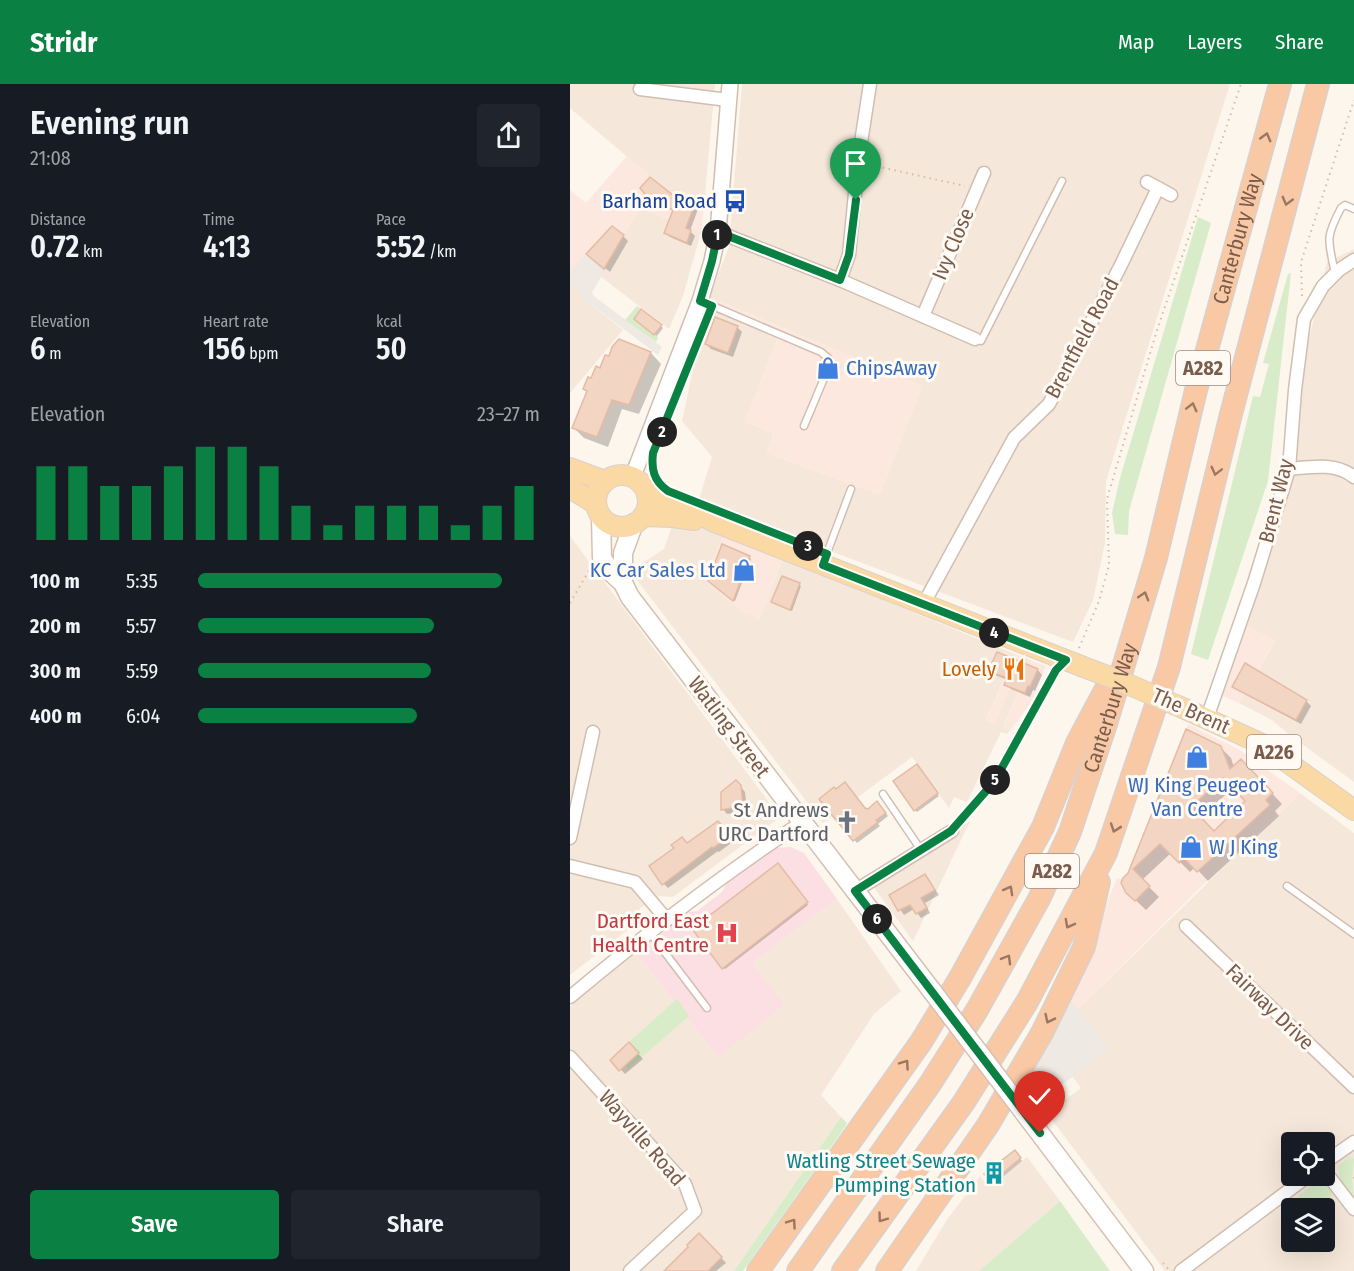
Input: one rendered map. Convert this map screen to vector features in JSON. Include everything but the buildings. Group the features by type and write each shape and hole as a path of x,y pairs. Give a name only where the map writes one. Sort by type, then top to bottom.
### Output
{"highway":[{"name":"Canterbury Way","path":"798,1271 930,1084 977,1010 1039,899 1070,832 1106,724 1156,558 1197,390 1280,84"},
{"name":"Canterbury Way","path":"843,1271 964,1102 1003,1041 1027,1002 1106,853 1169,667 1228,426 1318,84"},
{"path":"758,1271 921,1042 960,978 1043,827 1077,743 1127,652"},
{"path":"888,1271 988,1125 1042,1033 1084,947 1106,853"}],"main road":[{"path":"570,468 605,481"},
{"path":"599,511 598,492 605,481 620,473 633,476 641,484 654,490 623,553 623,583"},
{"name":"The Brent","path":"570,488 599,511 605,521 618,527 638,520 712,521"},
{"name":"The Brent","path":"654,490 657,496 698,512 712,521 1123,681 1207,718 1270,749 1354,810"},
{"name":"Watling Street","path":"599,511 602,558 611,572 623,583 630,597 801,823 1144,1271"}],"street":[{"path":"633,476 700,301 712,261 718,232 730,84"},
{"path":"840,280 849,255 858,162 870,84"},
{"path":"640,89 728,100"},
{"name":"Ivy Close","path":"923,315 984,173"},
{"path":"1147,182 1171,195"},
{"name":"Brentfield Road","path":"923,605 1014,438 1049,404 1158,188"},
{"path":"718,232 840,280 975,339"},
{"name":"Brent Way","path":"1207,718 1254,583 1288,469 1302,326 1317,294 1335,274 1354,260"},
{"path":"1288,469 1327,467 1344,471 1354,477"},
{"path":"570,838 593,732"},
{"path":"570,997 754,853 801,823"},
{"path":"855,891 951,831"},
{"path":"570,866 634,882 667,920"},
{"name":"Fairway Drive","path":"1186,926 1354,1087"},
{"name":"Wayville Road","path":"570,1057 685,1184 695,1211 630,1271"},
{"path":"1335,1155 1354,1142"},
{"path":"1335,1184 1354,1209"},
{"path":"1181,1271 1295,1186"}],"lane":[{"path":"975,339 981,341 1062,182"},
{"path":"1335,274 1329,231 1344,205 1354,209"},
{"path":"700,301 821,352 828,358 825,376 804,426"},
{"path":"823,565 850,489"},
{"path":"883,794 921,850"},
{"path":"1287,886 1354,934"},
{"path":"650,933 707,1008"}],"path":[{"path":"951,831 994,782 1056,670 1074,663 1099,601 1109,565 1107,499 1157,330 1240,84"},
{"path":"1302,326 1300,262 1354,100"},
{"path":"858,162 977,189"},
{"path":"652,464 654,490"},
{"path":"570,603 592,566"},
{"path":"1354,1177 1354,1182"},
{"path":"1163,1263 1169,1271"}],"shaded area":[{"path":"570,84 715,84 704,206 673,195 570,108"},
{"path":"742,84 1230,84 1106,481 1105,543 1093,600 1073,642 833,552 856,486 880,494 922,386 709,297 729,247"},
{"path":"627,156 673,195 704,206 701,232 640,208 624,235 612,226 570,271 570,190 586,203"},
{"path":"640,208 701,232 683,296 669,329 600,276"},
{"path":"612,226 624,235 592,293 662,347 658,355 588,302 570,280 570,271"},
{"path":"1354,249 1354,782 1272,720 1239,703 1275,641 1243,624 1327,262"},
{"path":"570,280 588,302 623,330 570,393"},
{"path":"709,297 922,386 880,495 856,486 833,552 824,548 848,483 767,453 774,433 745,422 778,337 706,307"},
{"path":"706,307 778,337 745,422 774,433 767,453 848,483 824,548 699,499 712,457 682,421"},
{"path":"673,523 693,525 723,535 746,614 748,612 759,620 783,559 1015,654 986,720 1011,688 1024,657 1032,661 1003,726 1011,730 1007,734 1001,732 967,802 954,797 949,808 912,757 823,823 630,571 664,549"},
{"name":"KC Car Sales Ltd","path":"723,535 783,559 759,620 748,612 746,615 704,580"},
{"path":"570,536 780,817 673,897 659,896 640,908 639,921 570,975"},
{"path":"1243,624 1275,640 1239,703 1220,695"},
{"path":"1015,654 1024,657 995,724 986,721"},
{"path":"1032,661 1046,666 1031,702 1011,730 1003,727"},
{"name":"W J King","path":"1188,724 1238,749 1300,793 1078,1009 1073,1002 1067,999 1117,878 1122,879 1128,873"},
{"path":"1300,793 1354,833 1354,1271 1165,1271 1047,1113 1081,1088 1072,1076 1109,1049 1078,1009"},
{"path":"970,821 913,941 872,885"},
{"name":"Dartford East Health Centre","path":"791,847 804,853 837,899 752,963 784,1005 718,1057 636,953 689,912 697,911 722,892 728,880 775,848"},
{"path":"837,899 901,991 874,1014 821,1095 841,1117 737,1267 734,1271 570,1271 570,1006 636,953 718,1057 752,963"},
{"path":"1067,999 1073,1002 1109,1049 1042,1100 1020,1081"},
{"path":"1027,1157 1060,1201 979,1271 916,1271 946,1221 980,1176 989,1187"}],"green space":[{"path":"1198,217 1211,223 1129,511 1128,535 1115,534 1112,513 1120,478"},
{"path":"1291,273 1268,481 1208,660 1191,654 1253,396 1260,397 1269,364 1263,363 1288,274"},
{"path":"637,306 641,309 634,319 658,337 656,342 625,320"},
{"path":"677,999 689,1016 628,1069 625,1066 639,1053 629,1042"},
{"path":"841,1117 847,1123 845,1127 743,1271 734,1271"},
{"path":"1350,1156 1354,1159 1352,1180 1354,1199 1342,1184 1338,1170 1339,1165"},
{"path":"1311,1186 1328,1186 1333,1191 1330,1198 1299,1198 1299,1195"},
{"path":"1060,1201 1110,1271 979,1271"}],"place":[{"name":"Barham Road","path":"735,201"},
{"name":"ChipsAway","path":"828,368"},
{"name":"KC Car Sales Ltd","path":"744,570"},
{"name":"Lovely","path":"1014,669"},
{"name":"WJ King Peugeot Van Centre","path":"1197,757"},
{"name":"St Andrews URC Dartford","path":"847,822"},
{"name":"W J King","path":"1191,847"},
{"name":"Dartford East Health Centre","path":"727,933"},
{"name":"Watling Street Sewage Pumping Station","path":"994,1173"}],"route":[{"path":"856,200 849,255 840,280 718,232 700,301 712,306 653,453 653,471 657,481 668,491 827,554 823,565 1066,660 1056,670 994,782 951,831 855,891 1040,1133"}]}
